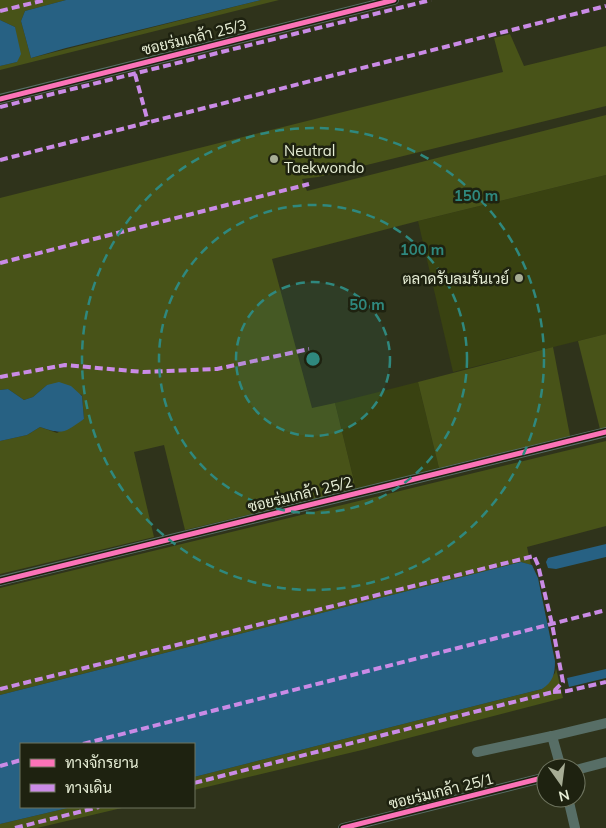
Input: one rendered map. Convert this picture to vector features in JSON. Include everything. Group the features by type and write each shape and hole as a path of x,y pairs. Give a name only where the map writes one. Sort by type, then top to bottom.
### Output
{"street":[{"name":"ซอยร่มเกล้า 25/3","path":"0,99 394,0"},
{"name":"ซอยร่มเกล้า 25/2","path":"0,581 606,432"},
{"path":"477,752 606,722"},
{"path":"552,736 558,758"},
{"path":"586,767 606,762"},
{"name":"ซอยร่มเกล้า 25/1","path":"342,828 536,780"},
{"path":"570,808 575,828"}],"shaded area":[{"path":"0,0 66,0 25,11 21,21 31,58 261,0 279,0 0,70 0,66 17,62 15,27 0,20"},
{"path":"510,34 524,66 606,46 606,106 318,177 302,179 307,191 606,115 606,175 272,259 312,408 335,403 356,489 185,530 164,445 134,452 154,537 0,574 0,441 27,435 40,427 57,433 84,419 82,395 47,385 33,397 24,400 8,389 0,390 0,198 503,72 494,38"},
{"name":"ตลาดรับลมรันเวย์","path":"606,175 606,334 453,372 418,221"},
{"path":"606,334 606,428 600,429 578,341"},
{"path":"553,347 570,436 439,468 418,382"},
{"path":"418,382 439,468 356,489 335,403"},
{"path":"606,441 606,526 527,547 531,565 521,562 0,695 0,588"},
{"path":"556,668 563,698 362,750 195,790 195,777 542,689 555,673"},
{"path":"68,808 122,808 37,828 0,828 0,824"}],"water":[{"path":"66,0 261,0 31,58 21,21 25,11"},
{"path":"0,20 15,27 21,54 17,62 0,66"},
{"path":"59,382 71,386 82,396 84,419 67,430 59,432 40,427 27,435 0,441 0,390 8,389 24,400 33,397 47,385"},
{"path":"606,544 606,557 556,569 548,568 546,562 548,558"},
{"path":"521,562 532,565 538,578 555,661 553,677 549,684 542,689 195,777 195,743 20,743 20,808 68,808 0,824 0,695"},
{"path":"606,669 606,678 569,687 567,678"}],"marked path":[{"path":"0,11 45,0"},
{"path":"0,107 431,0"},
{"path":"0,160 606,6"},
{"path":"135,74 148,122"},
{"path":"0,263 309,184"},
{"path":"0,377 65,365 143,372 217,369 309,349"},
{"path":"0,689 534,556 538,565 552,624 563,682 553,692 195,783"},
{"path":"87,743 606,610"},
{"path":"553,692 567,691 606,682"},
{"path":"0,766 20,760"},
{"path":"15,828 95,808"}],"cycle path":[{"path":"0,99 394,0"},
{"path":"0,581 606,432"},
{"path":"343,828 536,780"}],"place":[{"name":"Neutral Taekwondo","path":"274,159"},
{"name":"ตลาดรับลมรันเวย์","path":"519,278"}]}
